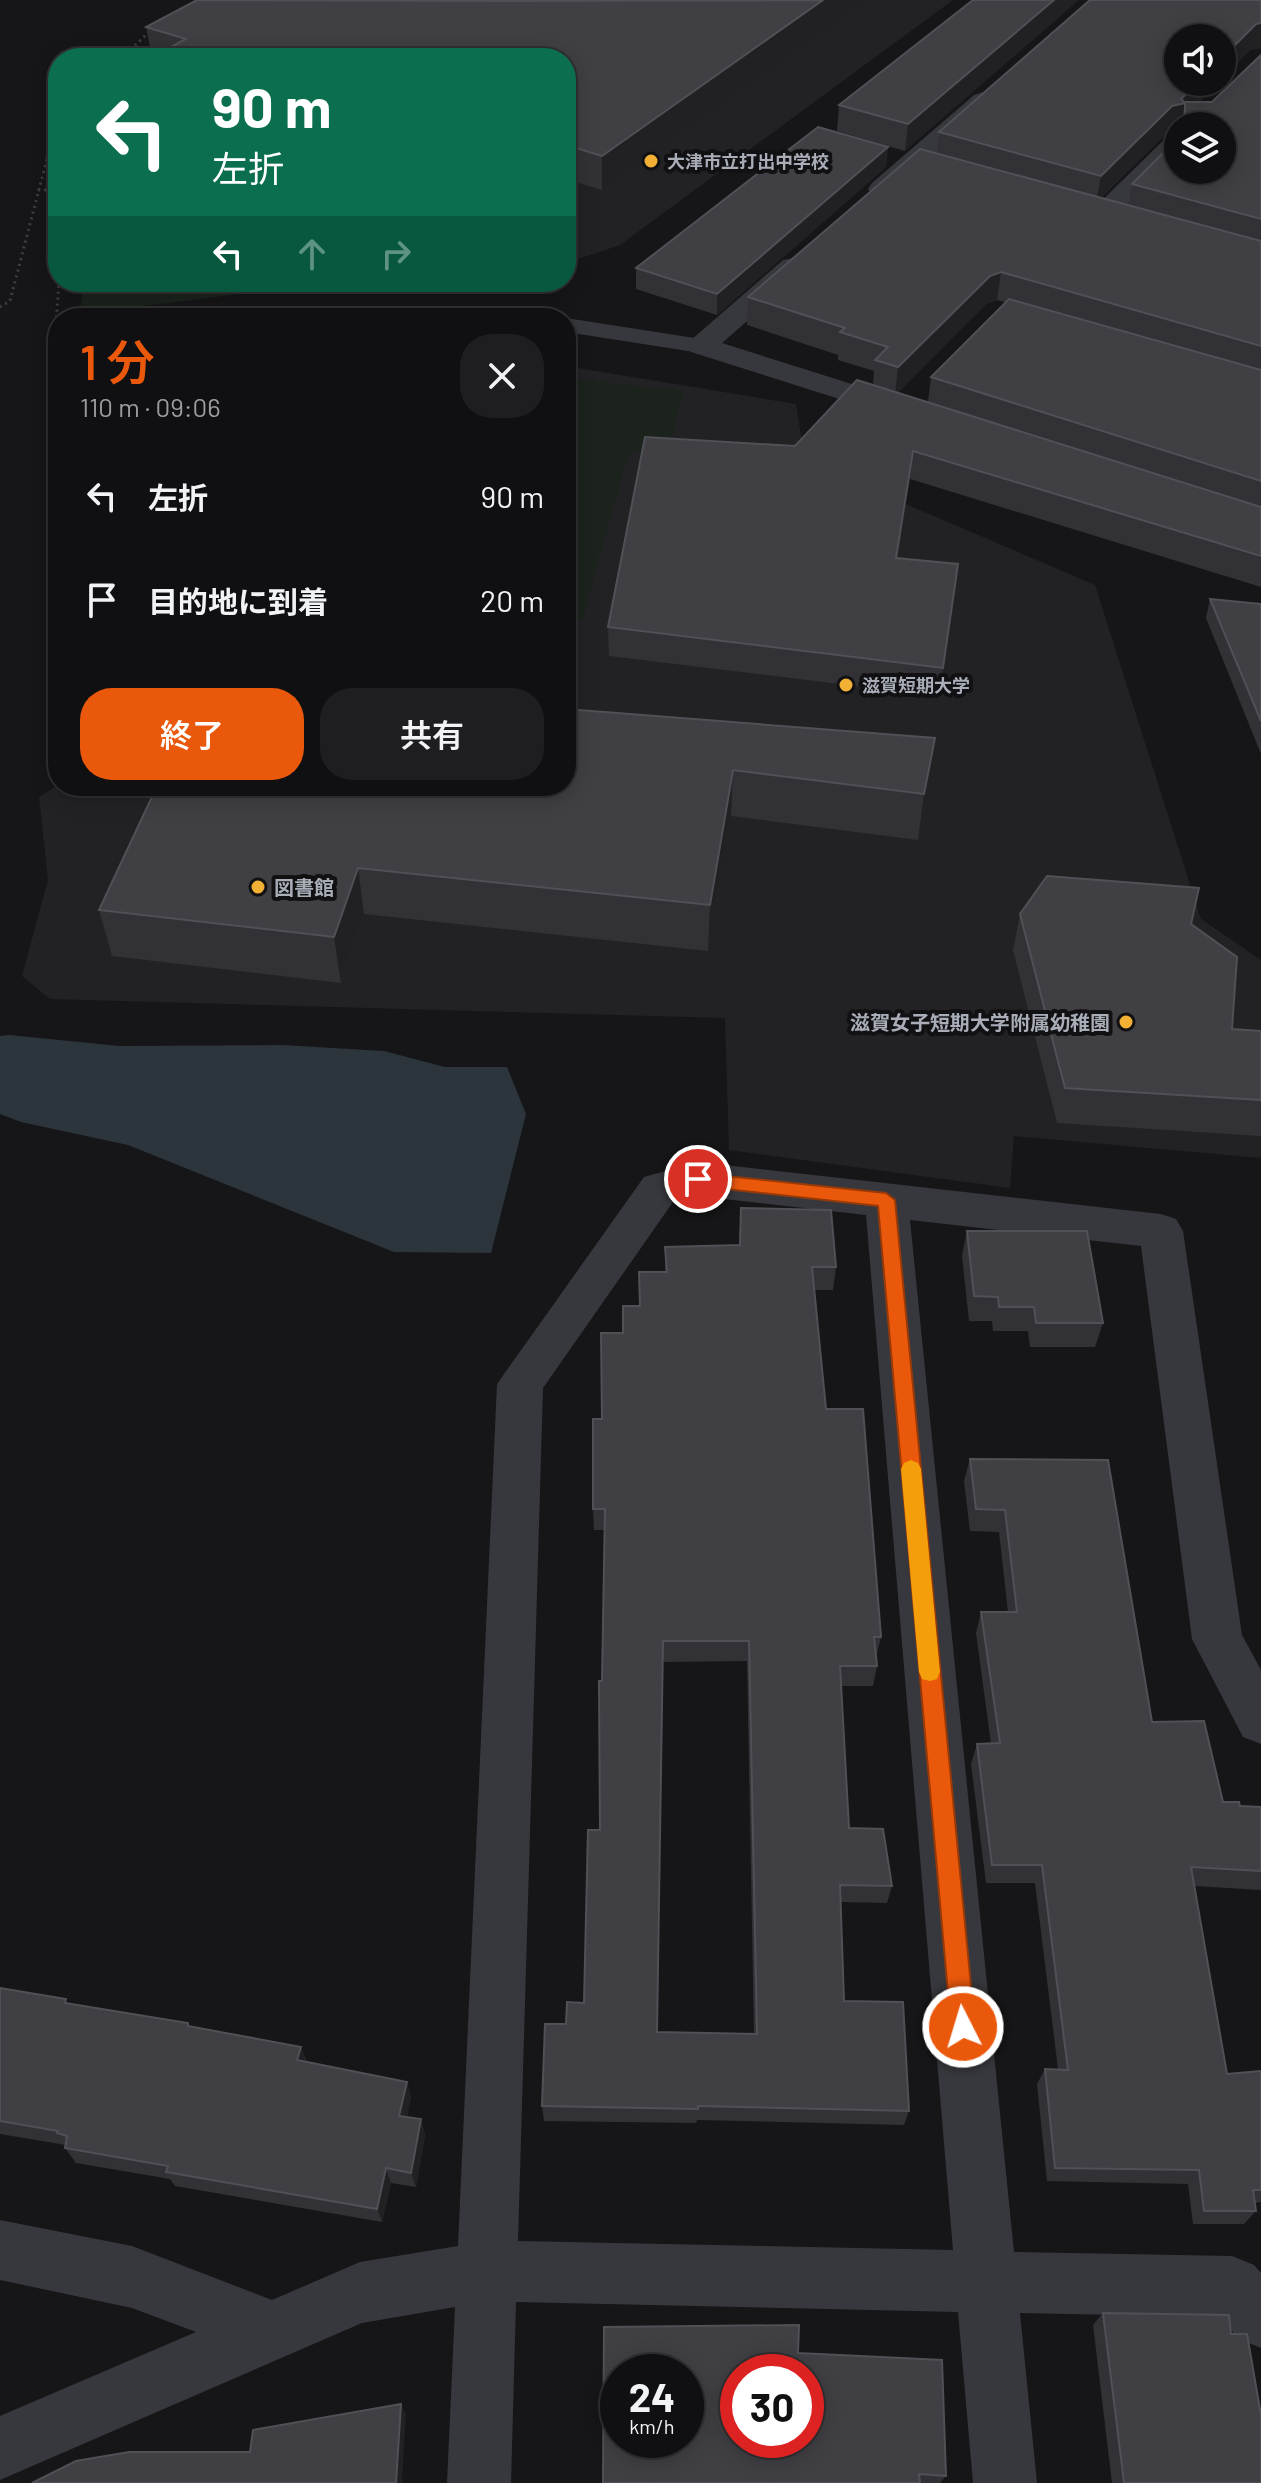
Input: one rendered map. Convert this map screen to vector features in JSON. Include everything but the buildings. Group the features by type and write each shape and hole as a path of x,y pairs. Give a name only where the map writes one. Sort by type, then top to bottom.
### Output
{"street":[{"path":"865,203 1004,81"},
{"path":"1102,216 1164,154"},
{"path":"881,155 941,171"},
{"path":"1072,208 1131,224"},
{"path":"701,346 818,244"},
{"path":"701,346 913,398 932,419"},
{"path":"479,2483 520,1384 659,1189 698,1179 1161,1231 1217,1639 1261,1720"},
{"path":"886,1200 1005,2483"},
{"path":"0,2250 132,2277 270,2330"},
{"path":"0,2448 360,2293 487,2271 1232,2287 1261,2317"}],"lane":[{"path":"576,322 701,346"}],"path":[{"path":"133,48 157,25"},
{"path":"0,307 10,301 48,155"},
{"path":"38,190 48,190"}],"shaded area":[{"name":"大津市立打出中学校","path":"250,0 953,0 620,245 576,260 576,48 163,48"},
{"path":"82,292 257,292 128,308 81,308"},
{"name":"滋賀短期大学","path":"576,368 796,404 805,461 1095,585 1201,919 1261,960 1261,1158 1014,1136 1010,1188 729,1150 725,1018 50,999 22,976 48,880 39,797 48,791 48,796 576,796"},
{"path":"576,379 683,391 667,455 629,452 582,620 576,620"},
{"path":"0,1036 119,1046 282,1045 384,1051 445,1067 507,1067 526,1114 491,1253 394,1252 128,1145 21,1122 0,1114"}],"slow traffic":[{"path":"911,1469 930,1672"}],"place":[{"name":"大津市立打出中学校","path":"651,161"},
{"name":"滋賀短期大学","path":"846,685"},
{"name":"図書館","path":"258,887"},
{"name":"滋賀女子短期大学附属幼稚園","path":"1126,1022"}],"route":[{"path":"698,1179 886,1200 963,2027"}]}
